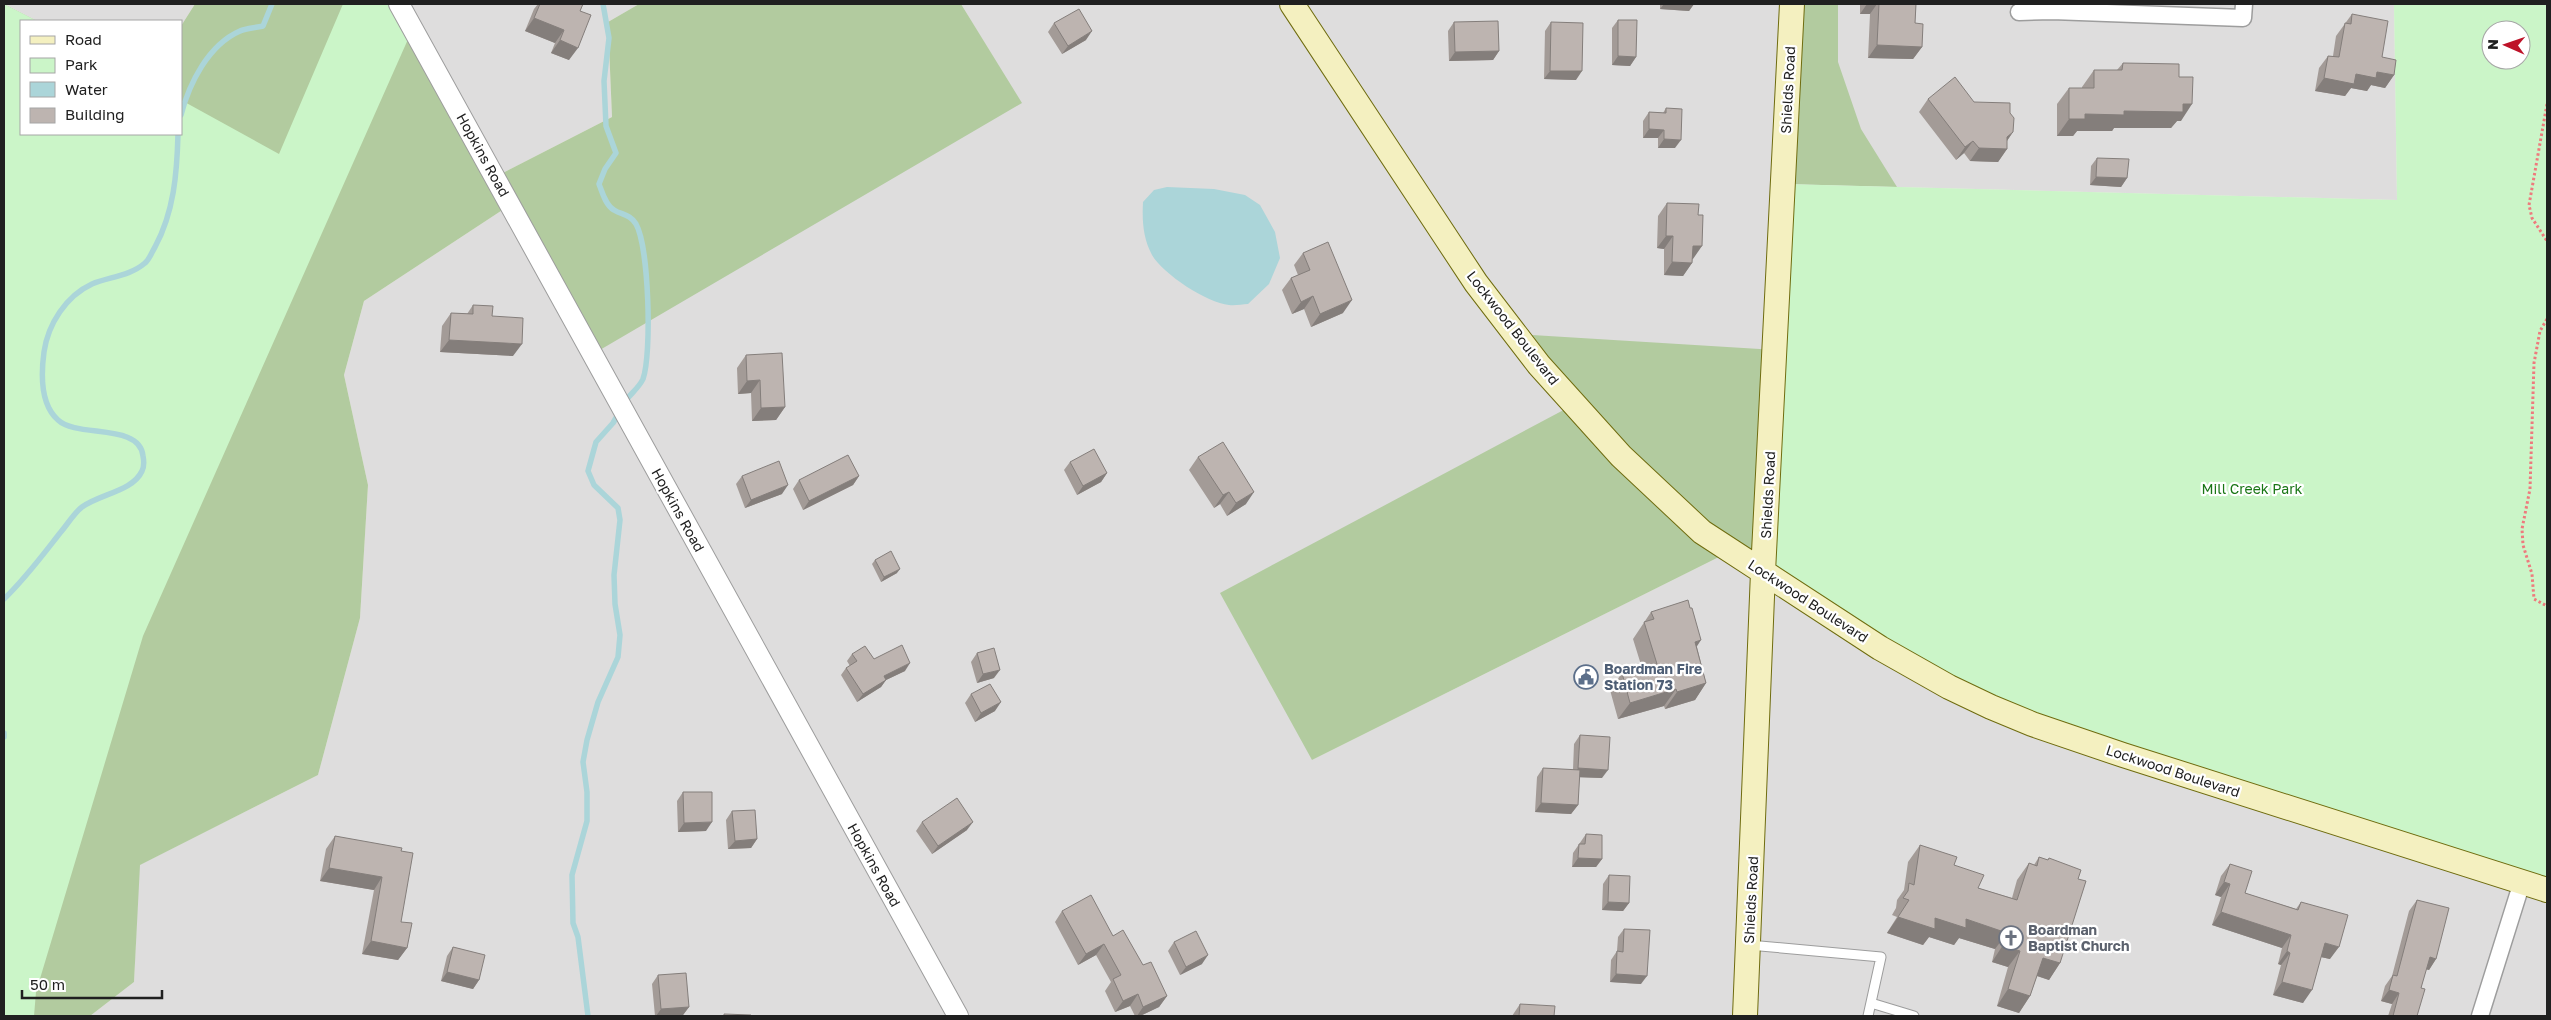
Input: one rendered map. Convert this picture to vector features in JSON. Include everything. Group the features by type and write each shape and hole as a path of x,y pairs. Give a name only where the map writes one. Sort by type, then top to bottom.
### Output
{"main road":[{"name":"Lockwood Boulevard","path":"1292,4 1476,283 1539,365 1589,423 1702,532 1880,648 1949,687 2032,724 2547,890"},
{"name":"Shields Road","path":"1745,1016 1763,572 1792,4"}],"street":[{"name":"Hopkins Road","path":"399,4 958,1016"},
{"path":"2019,12 2052,11 2243,18 2244,4"},
{"path":"2480,1016 2522,882"}],"lane":[{"path":"1748,945 1881,957 1868,1016"},
{"path":"1871,1003 1914,1016"}],"path":[{"path":"2547,104 2529,205 2532,218 2547,241"},
{"path":"2547,319 2540,331 2534,363 2531,479 2522,529 2523,546 2532,574 2534,599 2547,606"}],"shaded area":[{"path":"5,4 195,4 182,24 182,20 35,20"},
{"path":"399,4 639,4 608,22 612,117 495,177"},
{"path":"961,4 2394,4 2397,200 1784,184 1776,350 1574,405 1312,760 1731,551 2547,890 2547,1016 90,1016 134,982 139,865 318,775 360,618 368,485 344,375 364,301 510,205 1021,103"}],"green space":[{"path":"4,4 35,20 20,20 20,135 182,135 182,24 195,4 399,4 495,177 612,117 608,22 639,4 961,4 1022,103 593,354 510,205 364,301 344,375 368,485 360,618 318,775 140,865 134,982 90,1016 4,1016"},
{"path":"4,4 35,20 20,20 20,135 182,135 182,101 279,154 343,4 399,4 413,28 143,636 36,992 34,1016 4,1016"},
{"path":"1792,4 1838,4 1838,62 1861,129 1897,187 1784,184"},
{"name":"Mill Creek Park","path":"2394,4 2547,4 2547,890 2032,724 1763,572 1784,184 2397,200"},
{"path":"1515,334 1776,350 1763,572 1731,551 1312,760 1220,593 1573,405"}],"water":[{"path":"1167,187 1214,189 1245,195 1260,205 1275,232 1280,258 1269,284 1248,304 1231,305 1209,299 1175,279 1152,255 1144,229 1143,202 1154,190"}],"building":[{"path":"540,4 583,4 580,11 591,15 578,48 560,40 564,30 534,18"},
{"path":"1879,4 1916,4 1915,23 1923,24 1922,47 1877,45"},
{"path":"1079,9 1092,31 1068,46 1054,23"},
{"path":"2352,14 2388,21 2382,57 2396,60 2394,75 2377,72 2376,78 2356,74 2354,84 2324,78 2328,56 2339,57 2345,23 2351,24"},
{"path":"1618,20 1637,20 1636,57 1618,56"},
{"path":"1498,21 1499,51 1455,52 1454,22"},
{"path":"1551,22 1583,23 1582,71 1550,71"},
{"path":"2123,63 2179,64 2179,77 2193,77 2192,104 2183,104 2183,112 2124,111 2124,115 2085,114 2085,119 2069,119 2069,88 2094,88 2094,70 2122,70"},
{"path":"1955,77 1974,102 2010,103 2010,113 2014,118 2013,132 2007,137 2007,149 1979,148 1973,141 1965,147 1928,99"},
{"path":"1666,108 1682,109 1681,140 1664,139 1664,130 1649,129 1649,112 1666,113"},
{"path":"2097,158 2129,159 2127,178 2096,177"},
{"path":"1667,203 1699,204 1698,215 1703,215 1702,246 1693,246 1692,263 1672,262 1673,236 1666,236"},
{"path":"1328,242 1352,300 1320,314 1313,296 1301,302 1291,278 1310,270 1303,253"},
{"path":"473,305 493,306 492,316 523,318 522,344 449,340 451,313 473,314"},
{"path":"782,353 785,407 761,408 760,380 747,381 746,355"},
{"path":"1223,442 1254,492 1236,503 1229,492 1223,495 1198,457"},
{"path":"1094,449 1107,473 1083,486 1070,462"},
{"path":"848,455 859,476 809,501 799,480"},
{"path":"779,461 788,485 751,500 742,476"},
{"path":"891,551 900,569 884,577 875,560"},
{"path":"1688,600 1701,640 1695,642 1706,683 1677,692 1676,689 1630,703 1622,673 1657,664 1644,622 1654,619 1651,612"},
{"path":"902,645 910,663 884,676 886,680 863,694 846,668 857,661 852,654 865,646 874,659"},
{"path":"994,648 1000,670 983,674 977,653"},
{"path":"990,684 1001,702 981,713 971,694"},
{"path":"1580,735 1610,737 1608,770 1578,768"},
{"path":"1543,768 1580,770 1578,805 1541,803"},
{"path":"683,792 712,792 712,822 684,823"},
{"path":"957,798 973,822 938,846 922,822"},
{"path":"755,810 757,839 735,841 732,811"},
{"path":"1586,834 1602,835 1602,859 1578,858 1579,844 1585,844"},
{"path":"335,836 402,848 401,851 413,853 401,922 412,923 407,948 371,941 382,877 329,868"},
{"name":"Boardman Baptist Church","path":"1920,845 1957,857 1954,865 1984,875 1978,888 2017,900 2029,863 2037,866 2039,857 2048,860 2049,858 2081,870 2078,879 2086,881 2060,963 2043,958 2030,996 2008,989 2020,951 2003,945 2007,933 1966,919 1966,928 1935,918 1935,929 1898,917 1909,900 1903,898 1908,891 1909,883 1914,885"},
{"path":"2230,864 2252,871 2245,893 2298,910 2301,902 2348,915 2339,947 2325,943 2312,990 2282,982 2290,953 2287,951 2291,935 2221,912 2230,884 2224,882"},
{"path":"1609,875 1630,876 1629,903 1608,902"},
{"path":"1091,895 1113,936 1123,930 1143,965 1151,962 1167,996 1143,1007 1138,994 1123,1001 1113,979 1121,975 1104,944 1086,954 1062,911"},
{"path":"2417,900 2449,908 2436,959 2430,957 2421,988 2425,989 2417,1016 2393,1016 2399,993 2389,990 2393,975 2397,976"},
{"path":"1624,929 1650,930 1647,976 1616,974 1617,951 1623,952"},
{"path":"1196,931 1208,955 1186,967 1174,942"},
{"path":"453,947 485,955 479,980 447,972"},
{"path":"686,973 689,1007 661,1009 658,975"},
{"path":"1520,1004 1555,1006 1554,1016 1519,1016"},
{"path":"724,1014 751,1015 751,1016 724,1016"}],"waterway":[{"path":"182,112 195,78 209,56 229,37 245,29 263,26 272,4"},
{"path":"603,4 609,38 604,81 606,126 616,153 605,169 599,184 611,208 629,216 636,224 644,254 648,301 648,347 643,379 624,403"},
{"path":"4,599 40,559 82,507 124,488 138,478 143,469 143,458 139,446 131,439 106,432 79,429 58,420 48,406 45,397 42,379 43,361 50,331 66,303 92,284 133,271 149,258 161,234 170,206 177,163 178,135"},
{"path":"588,1016 578,937 573,923 572,875 587,821 587,792 583,762 587,740 598,702 618,657 620,635 615,604 614,575 620,520 618,508 594,485 588,471 596,442 613,423 620,411"}],"place":[{"name":"Boardman Fire Station 73","path":"1586,677"},
{"name":"Boardman Baptist Church","path":"2011,938"}]}
